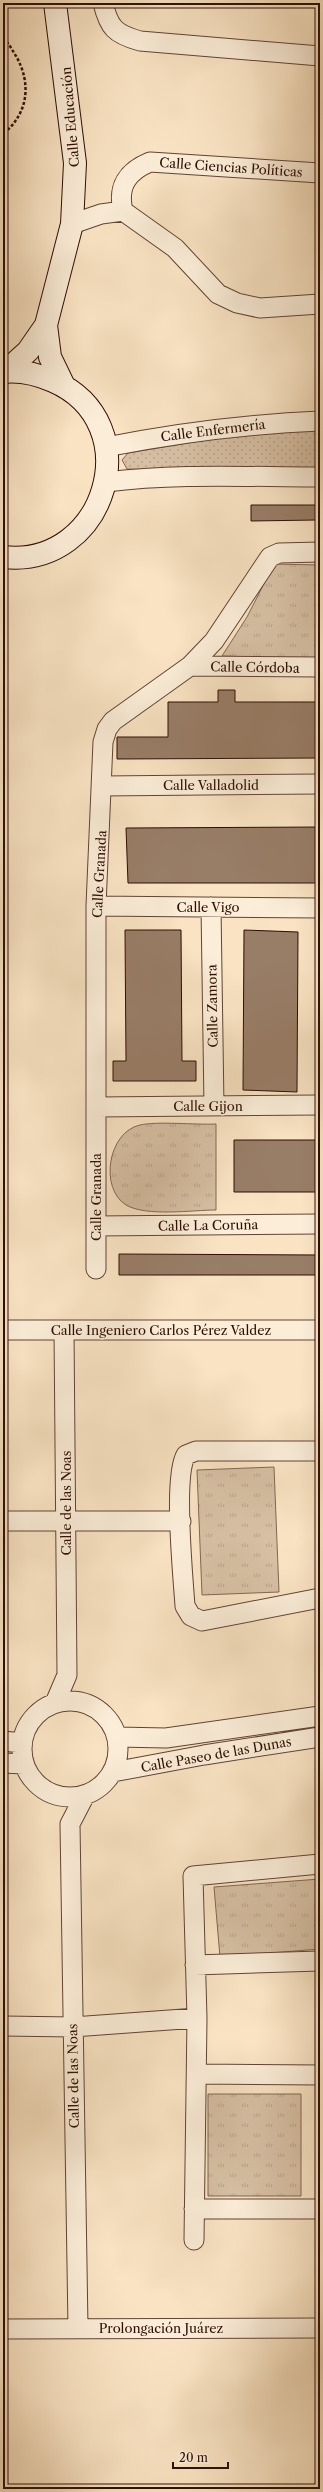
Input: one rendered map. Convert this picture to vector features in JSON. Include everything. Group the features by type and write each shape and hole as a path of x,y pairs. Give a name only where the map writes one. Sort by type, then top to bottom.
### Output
{"street":[{"name":"Calle Educación","path":"4,372 28,351 46,325 72,224 76,163 55,3"},
{"path":"103,3 107,20 113,29 123,36 140,41 320,56"},
{"name":"Calle Ciencias Políticas","path":"123,211 120,201 122,185 136,168 150,162 320,173"},
{"path":"72,224 101,214 123,211 175,248 218,294 237,303 260,308 320,304"},
{"name":"Calle Educación","path":"46,325 50,357 64,386"},
{"path":"3,557 19,559 50,552 76,535 96,511 106,482 106,446 100,428 91,412 79,397 64,386 36,374 4,372"},
{"name":"Calle Enfermería","path":"106,446 164,435 269,423 320,421"},
{"path":"106,482 144,477 183,476 320,477"},
{"name":"Calle Granada","path":"96,1269 96,906 103,786 103,742 107,729 113,721 190,666 214,641 270,557 279,553 320,552"},
{"name":"Calle Córdoba","path":"190,666 320,668"},
{"name":"Calle Valladolid","path":"103,786 320,784"},
{"name":"Calle Vigo","path":"96,906 320,908"},
{"name":"Calle Zamora","path":"211,907 214,1106"},
{"name":"Calle Gijon","path":"97,1107 320,1105"},
{"name":"Calle La Coruña","path":"96,1226 320,1224"},
{"name":"Calle Ingeniero Carlos Pérez Valdez","path":"3,1330 320,1330"},
{"name":"Calle de las Noas","path":"55,1703 67,1675 64,1330"},
{"path":"320,1450 196,1451 186,1454 181,1463 181,1522 185,1606 191,1616 202,1621 320,1598"},
{"path":"3,1521 66,1520 181,1522"},
{"name":"Calle de las Noas","path":"67,1675 82,1702"},
{"path":"82,1702 94,1707 104,1715 112,1725 117,1737 118,1755 113,1772 96,1790 84,1795 68,1797 52,1793 40,1786 31,1777 24,1764 22,1743 25,1730 33,1718 43,1709 55,1703 82,1702"},
{"name":"Calle Paseo de las Dunas","path":"117,1737 166,1738 320,1716"},
{"name":"Calle Paseo de las Dunas","path":"113,1772 204,1755 320,1737"},
{"path":"3,1741 22,1743"},
{"path":"3,1763 24,1764"},
{"name":"Calle de las Noas","path":"52,1793 70,1824"},
{"name":"Calle de las Noas","path":"78,2328 72,2027 70,1824 84,1795"},
{"path":"194,2240 197,2018 192,1876 320,1864"},
{"path":"195,1965 320,1962"},
{"path":"3,2026 72,2027 197,2018"},
{"path":"197,2074 320,2075"},
{"path":"194,2209 320,2209"},
{"name":"Prolongación Juárez","path":"3,2329 320,2328"}],"path":[{"path":"3,38 20,64 27,85 24,107 13,126 3,134"}],"green space":[{"path":"320,427 320,468 183,471 127,469 122,460 128,453 254,432"},
{"path":"274,564 320,565 320,659 222,656 247,617"},
{"path":"147,1124 216,1124 216,1210 170,1212 146,1211 135,1209 126,1205 118,1197 112,1186 110,1174 111,1161 114,1149 121,1138 129,1130 140,1125"},
{"path":"274,1467 279,1592 202,1595 197,1470"},
{"path":"320,1879 320,1949 220,1957 214,1887"},
{"path":"208,2094 301,2094 301,2196 208,2196"}],"building":[{"path":"251,505 316,505 317,520 251,521"},
{"path":"218,690 235,690 235,702 320,702 320,758 117,759 117,737 168,737 168,702 218,702"},
{"path":"320,827 320,883 128,883 126,828"},
{"path":"125,930 181,930 182,1061 196,1061 196,1081 113,1081 113,1061 126,1061"},
{"path":"244,930 298,932 297,1092 243,1090"},
{"path":"234,1140 320,1140 320,1192 234,1192"},
{"path":"119,1254 320,1255 320,1275 119,1275"}]}
